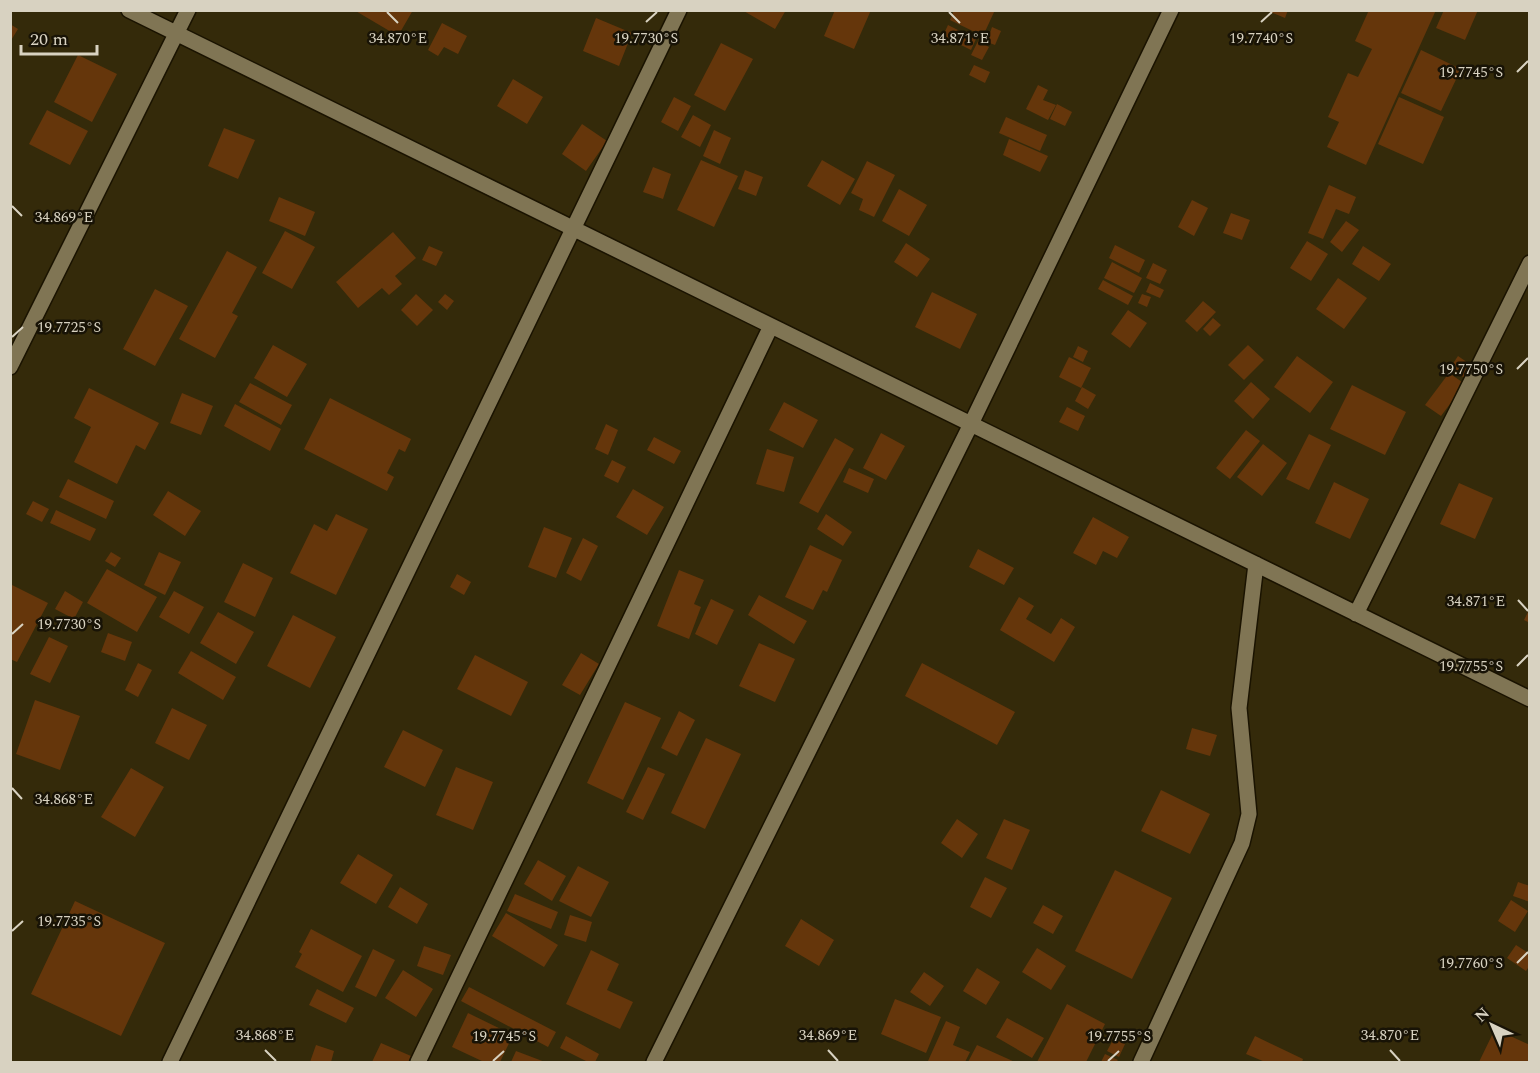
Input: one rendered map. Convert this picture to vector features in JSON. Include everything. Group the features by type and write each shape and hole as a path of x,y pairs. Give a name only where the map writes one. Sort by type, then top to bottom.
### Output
{"street":[{"path":"129,10 1530,699"},
{"path":"10,368 188,10"},
{"path":"170,1062 679,10"},
{"path":"654,1062 971,424 1171,10"},
{"path":"1356,614 1530,263"},
{"path":"418,1062 771,326"},
{"path":"1141,1062 1242,843 1249,814 1239,708 1256,564"}],"building":[{"path":"354,10 413,10 398,36"},
{"path":"742,10 786,10 775,29"},
{"path":"835,10 871,10 854,49 824,36"},
{"path":"954,10 995,10 983,36 950,20"},
{"path":"1266,10 1288,10 1285,18"},
{"path":"1369,10 1436,10 1366,165 1327,147 1339,122 1328,117 1348,73 1358,77 1372,49 1355,41"},
{"path":"1444,10 1478,10 1465,40 1436,28"},
{"path":"596,18 632,33 619,66 583,51"},
{"path":"442,23 467,36 458,54 444,47 438,56 428,50"},
{"path":"10,24 18,29 10,42"},
{"path":"948,25 962,32 956,45 942,38"},
{"path":"992,27 1001,31 995,45 987,42"},
{"path":"964,33 976,39 971,50 959,44"},
{"path":"978,41 989,47 982,60 971,55"},
{"path":"721,43 753,59 725,111 694,95"},
{"path":"1421,50 1461,69 1441,111 1401,93"},
{"path":"78,55 117,74 92,122 54,102"},
{"path":"974,65 990,72 985,83 969,75"},
{"path":"513,79 543,97 527,124 497,106"},
{"path":"1038,85 1048,90 1043,100 1056,105 1048,120 1026,109"},
{"path":"674,97 691,106 678,131 661,122"},
{"path":"1399,97 1444,117 1423,164 1378,144"},
{"path":"1057,104 1072,112 1065,126 1050,119"},
{"path":"47,110 88,131 70,165 29,144"},
{"path":"693,115 711,125 700,147 681,137"},
{"path":"1006,117 1047,135 1040,151 999,133"},
{"path":"582,124 607,141 586,171 562,154"},
{"path":"224,128 255,140 238,179 208,166"},
{"path":"714,130 731,138 720,164 703,156"},
{"path":"1009,139 1048,156 1040,172 1003,155"},
{"path":"701,160 738,176 714,227 677,210"},
{"path":"822,160 855,179 840,205 807,186"},
{"path":"867,161 895,175 874,217 859,210 863,199 851,193"},
{"path":"653,167 671,174 663,199 643,192"},
{"path":"745,170 763,177 756,196 738,189"},
{"path":"1329,185 1356,197 1349,214 1336,209 1323,239 1308,233"},
{"path":"899,189 927,205 909,236 882,221"},
{"path":"279,197 315,212 305,236 269,221"},
{"path":"1192,200 1208,208 1194,236 1178,227"},
{"path":"1231,213 1250,220 1242,240 1223,233"},
{"path":"1346,221 1359,230 1342,252 1330,242"},
{"path":"285,231 315,247 292,289 262,273"},
{"path":"393,232 416,258 395,276 402,284 389,295 382,288 358,308 336,282"},
{"path":"1307,241 1328,254 1311,281 1290,268"},
{"path":"906,243 930,259 917,277 894,262"},
{"path":"1115,245 1145,260 1139,273 1109,258"},
{"path":"429,246 443,252 436,266 422,260"},
{"path":"1363,246 1391,264 1379,281 1352,264"},
{"path":"227,251 257,267 232,313 238,316 215,358 179,339"},
{"path":"1112,262 1142,278 1134,293 1104,278"},
{"path":"1153,263 1167,270 1160,284 1146,278"},
{"path":"1338,278 1367,298 1344,329 1316,309"},
{"path":"1103,280 1133,296 1128,305 1098,289"},
{"path":"1150,283 1164,290 1160,298 1146,292"},
{"path":"155,289 188,306 155,366 123,349"},
{"path":"932,292 977,314 960,349 915,327"},
{"path":"416,294 433,310 417,326 401,310"},
{"path":"445,294 454,301 447,310 438,302"},
{"path":"1142,294 1151,297 1147,307 1138,303"},
{"path":"1203,301 1216,312 1197,332 1185,321"},
{"path":"1128,310 1147,323 1130,348 1111,334"},
{"path":"1213,318 1221,325 1210,336 1203,329"},
{"path":"273,345 307,364 287,397 254,378"},
{"path":"1248,345 1264,360 1244,380 1228,365"},
{"path":"1078,346 1088,351 1083,362 1073,357"},
{"path":"1297,356 1333,382 1310,413 1274,387"},
{"path":"1458,356 1474,367 1466,379 1450,368"},
{"path":"1069,357 1091,368 1081,388 1059,377"},
{"path":"1449,373 1465,384 1441,416 1425,405"},
{"path":"1251,382 1270,399 1253,419 1234,401"},
{"path":"250,383 292,405 281,425 239,402"},
{"path":"1352,385 1406,412 1385,455 1330,429"},
{"path":"1082,387 1096,395 1088,409 1075,401"},
{"path":"89,388 159,423 145,450 136,445 117,484 74,462 91,427 74,418"},
{"path":"182,393 213,406 201,435 170,423"},
{"path":"330,398 411,439 405,452 399,449 387,473 394,477 387,491 304,449"},
{"path":"784,402 818,420 803,448 769,430"},
{"path":"235,404 281,429 270,451 224,426"},
{"path":"1067,407 1085,416 1078,431 1059,422"},
{"path":"606,424 618,430 608,455 595,449"},
{"path":"1246,430 1260,441 1230,479 1216,468"},
{"path":"881,433 905,446 886,480 863,468"},
{"path":"1309,434 1331,445 1309,490 1286,479"},
{"path":"654,437 681,451 674,464 647,450"},
{"path":"835,438 854,449 818,513 799,503"},
{"path":"1263,444 1287,463 1262,496 1237,477"},
{"path":"767,449 794,457 784,492 756,484"},
{"path":"612,460 626,467 618,483 604,476"},
{"path":"849,468 874,479 868,493 843,482"},
{"path":"68,479 114,501 106,519 59,497"},
{"path":"1334,482 1369,499 1350,539 1315,523"},
{"path":"1459,483 1493,498 1475,539 1440,524"},
{"path":"633,489 664,507 647,535 616,517"},
{"path":"168,491 201,511 185,536 153,515"},
{"path":"33,501 49,509 42,522 26,514"},
{"path":"56,510 96,529 90,541 50,523"},
{"path":"336,514 368,529 336,595 290,573 314,524 327,531"},
{"path":"826,514 852,532 843,546 817,529"},
{"path":"1093,517 1129,537 1117,558 1103,551 1096,565 1073,553"},
{"path":"544,527 572,538 556,578 528,567"},
{"path":"583,538 598,546 581,581 566,573"},
{"path":"810,545 842,560 827,592 823,590 813,610 785,597"},
{"path":"978,549 1014,568 1004,585 969,567"},
{"path":"111,552 121,558 115,567 105,561"},
{"path":"159,552 181,562 165,595 144,585"},
{"path":"243,563 273,578 255,617 224,602"},
{"path":"107,569 157,597 137,632 87,603"},
{"path":"679,570 704,580 694,604 701,607 689,639 657,626"},
{"path":"457,574 471,582 464,595 450,587"},
{"path":"10,584 48,603 17,662 10,659"},
{"path":"65,591 83,602 74,619 55,609"},
{"path":"174,591 204,607 189,634 159,617"},
{"path":"759,595 807,621 794,644 748,615"},
{"path":"1019,597 1034,606 1026,619 1051,634 1061,618 1075,627 1054,662 1000,630"},
{"path":"711,599 734,610 717,645 695,634"},
{"path":"1530,608 1530,623 1524,620"},
{"path":"218,612 254,632 236,664 200,643"},
{"path":"293,615 336,637 310,688 267,666"},
{"path":"108,633 132,642 125,661 101,652"},
{"path":"49,637 68,646 50,683 30,674"},
{"path":"759,643 795,659 775,702 739,686"},
{"path":"191,651 236,677 223,700 178,673"},
{"path":"581,653 599,664 580,695 562,685"},
{"path":"475,655 528,682 511,716 457,689"},
{"path":"138,663 152,670 138,697 125,690"},
{"path":"922,663 1015,712 997,745 905,696"},
{"path":"35,700 80,716 60,770 16,754"},
{"path":"625,702 661,718 623,800 587,783"},
{"path":"172,708 207,725 189,760 155,743"},
{"path":"679,711 695,720 677,756 661,748"},
{"path":"1192,728 1217,735 1210,756 1186,749"},
{"path":"403,730 443,750 425,787 384,767"},
{"path":"706,738 741,754 705,829 671,813"},
{"path":"456,767 493,782 473,830 436,815"},
{"path":"648,767 665,774 643,820 626,812"},
{"path":"131,768 164,787 135,837 101,817"},
{"path":"1161,790 1210,814 1190,854 1141,831"},
{"path":"957,819 978,834 962,858 941,843"},
{"path":"1004,819 1030,830 1012,870 986,858"},
{"path":"358,854 393,875 376,904 340,883"},
{"path":"538,860 566,876 552,901 524,884"},
{"path":"578,866 609,882 591,917 559,901"},
{"path":"1115,870 1172,898 1132,979 1075,951"},
{"path":"985,877 1007,888 991,918 970,907"},
{"path":"1518,882 1530,886 1530,902 1513,896"},
{"path":"400,887 428,904 417,924 388,907"},
{"path":"515,894 558,912 551,929 507,911"},
{"path":"1511,900 1528,911 1515,932 1498,921"},
{"path":"75,901 165,943 121,1036 31,994"},
{"path":"1043,905 1063,916 1053,934 1033,923"},
{"path":"506,913 558,945 544,967 492,936"},
{"path":"570,915 592,922 586,942 564,935"},
{"path":"801,919 834,940 819,966 785,946"},
{"path":"311,929 362,956 343,992 295,967 302,954 299,952"},
{"path":"1516,945 1530,954 1530,965 1526,971 1507,958"},
{"path":"424,946 451,955 443,975 417,966"},
{"path":"1037,948 1066,966 1051,990 1022,972"},
{"path":"373,949 395,960 376,997 355,987"},
{"path":"591,950 619,964 607,990 633,1002 620,1029 566,1004"},
{"path":"977,968 1000,982 986,1005 963,991"},
{"path":"403,970 433,989 416,1017 385,998"},
{"path":"924,972 944,986 930,1006 910,992"},
{"path":"469,987 556,1032 548,1047 461,1001"},
{"path":"317,989 354,1008 346,1023 309,1005"},
{"path":"895,999 941,1017 926,1053 881,1034"},
{"path":"1067,1004 1105,1024 1086,1062 1037,1062"},
{"path":"468,1013 513,1035 500,1062 484,1062 452,1047"},
{"path":"1007,1018 1044,1038 1032,1058 996,1037"},
{"path":"946,1021 960,1027 953,1045 970,1052 965,1062 928,1061"},
{"path":"1495,1029 1530,1045 1530,1062 1479,1062"},
{"path":"566,1036 599,1054 595,1062 588,1062 560,1048"},
{"path":"1255,1036 1303,1059 1302,1062 1265,1062 1246,1054"},
{"path":"1114,1038 1125,1044 1119,1057 1107,1051"},
{"path":"381,1043 411,1056 408,1062 372,1062"},
{"path":"316,1045 334,1051 331,1062 310,1062"},
{"path":"977,1045 1015,1062 968,1062"},
{"path":"516,1051 545,1062 511,1062"},
{"path":"1105,1054 1118,1060 1101,1062"}]}
